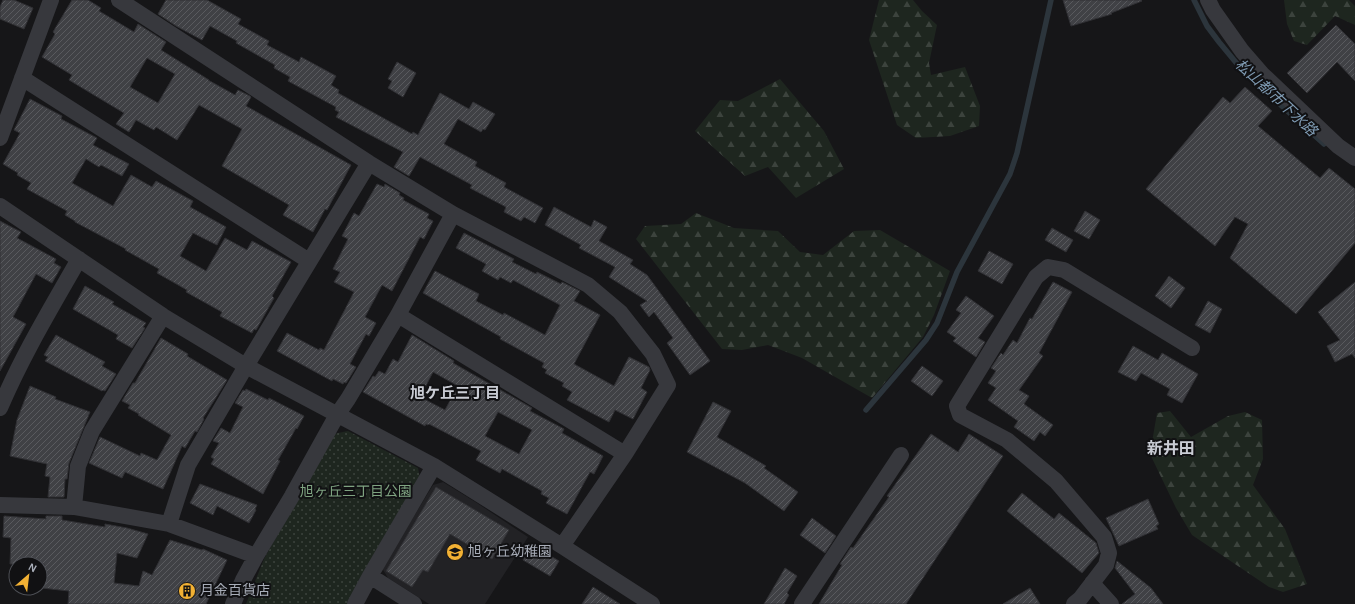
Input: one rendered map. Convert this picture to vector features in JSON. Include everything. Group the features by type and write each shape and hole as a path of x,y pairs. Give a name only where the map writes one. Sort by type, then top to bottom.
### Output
{"street":[{"path":"0,138 51,0"},
{"path":"119,0 369,163 453,214 588,285 620,312 653,354 668,386 625,454 562,546"},
{"path":"1208,0 1213,10 1242,51 1262,74 1338,146 1355,158"},
{"path":"22,78 309,261"},
{"path":"169,524 188,465 369,163"},
{"path":"0,206 163,316 246,366 434,466 652,604"},
{"path":"233,604 243,580 256,556 292,496 337,415 398,315 453,214"},
{"path":"0,408 28,348 79,259"},
{"path":"1074,604 1080,599 1106,565 1109,553 1104,538 1056,481 1007,440 960,414 957,406 1036,277 1048,267 1064,270 1192,348"},
{"path":"398,315 625,454"},
{"path":"74,508 78,466 92,431 163,316"},
{"path":"802,604 901,455"},
{"path":"355,604 434,466"},
{"path":"0,506 74,508 169,524 256,556"},
{"path":"370,576 414,604"},
{"path":"1092,583 1111,604"}],"shaded area":[{"name":"旭ヶ丘幼稚園","path":"443,482 528,537 485,604 429,604 388,578 382,568 433,485"}],"green space":[{"path":"879,0 913,0 937,25 929,63 931,75 965,67 980,106 979,126 950,136 916,138 897,125 869,40"},
{"path":"1284,0 1349,0 1355,6 1355,25 1335,16 1307,45 1294,41 1287,24"},
{"path":"780,79 824,131 844,169 796,198 768,167 745,176 695,131 720,100 738,101"},
{"path":"696,213 734,228 778,231 800,252 823,255 854,231 880,230 950,271 934,315 923,337 872,398 802,358 768,345 742,350 722,349 636,239 645,226 681,224"},
{"path":"1170,411 1191,437 1228,416 1245,412 1262,420 1263,459 1253,485 1285,529 1307,584 1283,592 1269,587 1192,535 1176,508 1150,454 1157,413"},
{"name":"旭ヶ丘三丁目公園","path":"348,431 418,468 420,479 348,604 246,604 264,559 333,434"}],"building":[{"path":"3,0 14,0 33,8 24,29 0,19 0,7"},
{"path":"72,0 88,0 101,8 99,11 134,32 138,24 166,42 161,50 208,80 235,95 238,90 250,96 251,97 246,106 351,165 327,210 325,209 313,232 283,215 289,205 222,166 242,129 199,105 177,140 156,127 154,130 136,120 129,132 116,124 124,113 69,80 72,75 42,57 55,34 53,32","holes":["147,58 175,74 158,103 130,87"]},
{"path":"166,0 207,0 241,19 238,24 269,41 267,45 299,62 301,57 336,76 331,85 339,90 338,93 412,134 413,132 418,135 440,93 469,109 473,102 495,114 485,130 483,129 481,132 458,119 444,144 477,162 475,166 506,183 504,187 543,208 535,223 524,217 521,221 504,212 506,207 470,188 472,185 420,157 409,176 394,167 403,152 336,117 339,112 335,110 336,107 288,81 290,77 274,68 275,65 236,43 237,41 210,26 202,40 176,26 158,14"},
{"path":"1063,0 1142,1 1111,13 1112,14 1071,26"},
{"path":"1336,25 1355,44 1355,81 1337,62 1307,93 1287,73"},
{"path":"397,62 416,73 403,97 388,88 392,81 388,79"},
{"path":"1245,87 1272,111 1258,126 1320,178 1329,168 1355,189 1355,243 1296,314 1230,258 1248,224 1235,217 1215,246 1146,189 1223,97 1230,103"},
{"path":"30,99 62,116 61,119 97,138 93,145 129,164 122,176 101,165 99,167 86,159 72,183 113,206 131,175 152,187 156,181 193,201 190,207 226,227 217,245 193,233 180,256 206,271 225,238 247,250 252,241 291,262 272,296 274,298 256,330 254,329 252,333 220,316 222,312 186,292 187,290 157,273 159,269 125,250 126,249 75,222 65,215 67,211 27,189 31,183 17,175 18,173 3,164 20,133 14,130"},
{"path":"377,184 384,187 385,184 400,193 399,195 404,198 403,200 429,214 427,218 433,221 424,239 420,237 392,291 382,285 365,317 376,323 369,336 366,334 350,364 356,367 346,383 344,382 343,384 333,379 332,381 277,351 287,333 319,350 320,348 324,350 354,292 334,282 340,272 333,269 348,239 342,236 354,213 359,216"},
{"path":"554,207 591,227 594,220 607,227 599,241 633,260 630,264 647,275 710,361 690,375 667,343 673,338 654,312 649,317 640,305 647,301 609,277 615,267 579,248 581,245 545,225"},
{"path":"1085,211 1100,220 1089,239 1074,231"},
{"path":"0,221 21,232 17,238 56,259 54,263 61,267 52,283 36,274 13,317 26,324 0,371"},
{"path":"1052,228 1073,240 1066,252 1045,240"},
{"path":"464,233 514,259 512,262 536,274 537,272 561,284 562,282 580,291 574,301 600,315 574,364 614,386 629,357 649,367 650,370 641,388 647,392 633,419 615,410 609,422 567,400 572,392 562,386 564,383 545,373 547,370 542,367 544,363 500,339 501,337 423,293 435,271 479,294 476,301 503,315 504,313 545,335 560,305 513,280 511,283 500,277 498,280 482,271 486,264 456,248"},
{"path":"989,251 1013,264 1002,284 978,271"},
{"path":"1169,276 1185,288 1171,308 1155,296"},
{"path":"1053,282 1072,292 1039,353 1043,356 1019,390 1029,396 1024,404 1053,425 1045,436 1040,432 1034,441 1014,427 1018,421 988,400 996,388 988,383 996,371 991,368 1001,353 1003,355 1013,340 1017,343 1030,318 1032,319"},
{"path":"1355,282 1355,358 1352,354 1335,362 1327,346 1340,340 1318,312"},
{"path":"85,286 114,302 112,304 146,323 143,327 145,328 132,348 116,339 118,335 73,309"},
{"path":"966,296 994,316 978,338 985,342 976,357 953,341 956,338 947,332 961,313 956,310"},
{"path":"1208,301 1222,309 1210,333 1195,325"},
{"path":"56,335 105,362 102,366 116,374 105,391 102,391 45,361 48,357 44,355"},
{"path":"412,335 454,361 453,363 532,408 530,411 564,429 562,433 603,456 594,474 590,472 567,514 546,503 549,498 541,494 542,491 502,469 500,473 476,460 481,451 429,424 426,424 425,426 363,392 373,376 375,377 379,371 385,374 393,359 398,362","holes":["433,372 458,386 445,410 420,397","498,412 532,430 519,454 485,436"]},
{"path":"161,338 188,354 187,356 227,380 203,418 204,419 197,432 195,431 185,448 182,446 163,489 125,472 122,478 89,463 100,437 140,456 141,453 157,460 171,435 138,415 139,414 128,408 130,405 122,401 133,383 135,383"},
{"path":"1133,346 1158,360 1162,353 1198,374 1182,403 1167,395 1170,389 1141,373 1136,381 1118,372"},
{"path":"922,366 943,381 932,396 911,381"},
{"path":"30,386 56,397 55,399 90,412 69,463 67,479 65,479 64,497 48,497 50,477 45,476 47,464 10,456 17,420"},
{"path":"246,389 268,400 269,398 304,416 278,460 280,461 263,494 211,464 214,459 211,457 219,443 213,441 221,428 230,433 243,407 235,403 243,390 245,391"},
{"path":"713,402 731,411 717,437 766,466 764,468 798,492 784,511 745,483 687,452"},
{"path":"931,434 958,452 969,434 1003,456 906,604 819,604 842,565 840,564 851,547 853,548 889,497 887,496"},
{"path":"200,484 257,505 249,523 217,506 213,515 190,503"},
{"path":"436,487 509,530 492,559 450,534 428,572 423,570 412,587 386,571"},
{"path":"1022,493 1054,519 1059,513 1096,543 1099,553 1082,573 1007,511"},
{"path":"1148,499 1159,524 1156,526 1158,529 1119,546 1106,518"},
{"path":"4,516 46,519 46,516 62,516 62,520 105,527 105,524 148,534 137,558 117,553 114,583 139,586 143,571 152,575 170,540 202,550 203,549 227,560 206,604 68,604 69,591 48,589 48,556 10,556 11,538 3,537"},
{"path":"812,518 836,536 825,553 800,535"},
{"path":"532,545 559,561 550,576 523,560"},
{"path":"1117,561 1151,588 1163,604 1122,604 1135,594 1115,568"},
{"path":"785,568 797,576 787,593 789,595 784,604 764,604"},
{"path":"593,587 620,604 582,604"},
{"path":"1030,588 1040,604 1003,604"}],"waterway":[{"path":"866,410 926,340 937,323 957,272 1010,174 1017,153 1051,0"},
{"name":"松山都市下水路","path":"1194,0 1207,26 1243,71 1324,144"}],"place":[{"name":"旭ヶ丘幼稚園","path":"455,552"},
{"name":"月金百貨店","path":"187,591"}],"district":[{"name":"旭ケ丘三丁目","path":"455,393"},
{"name":"新井田","path":"1171,449"}]}
